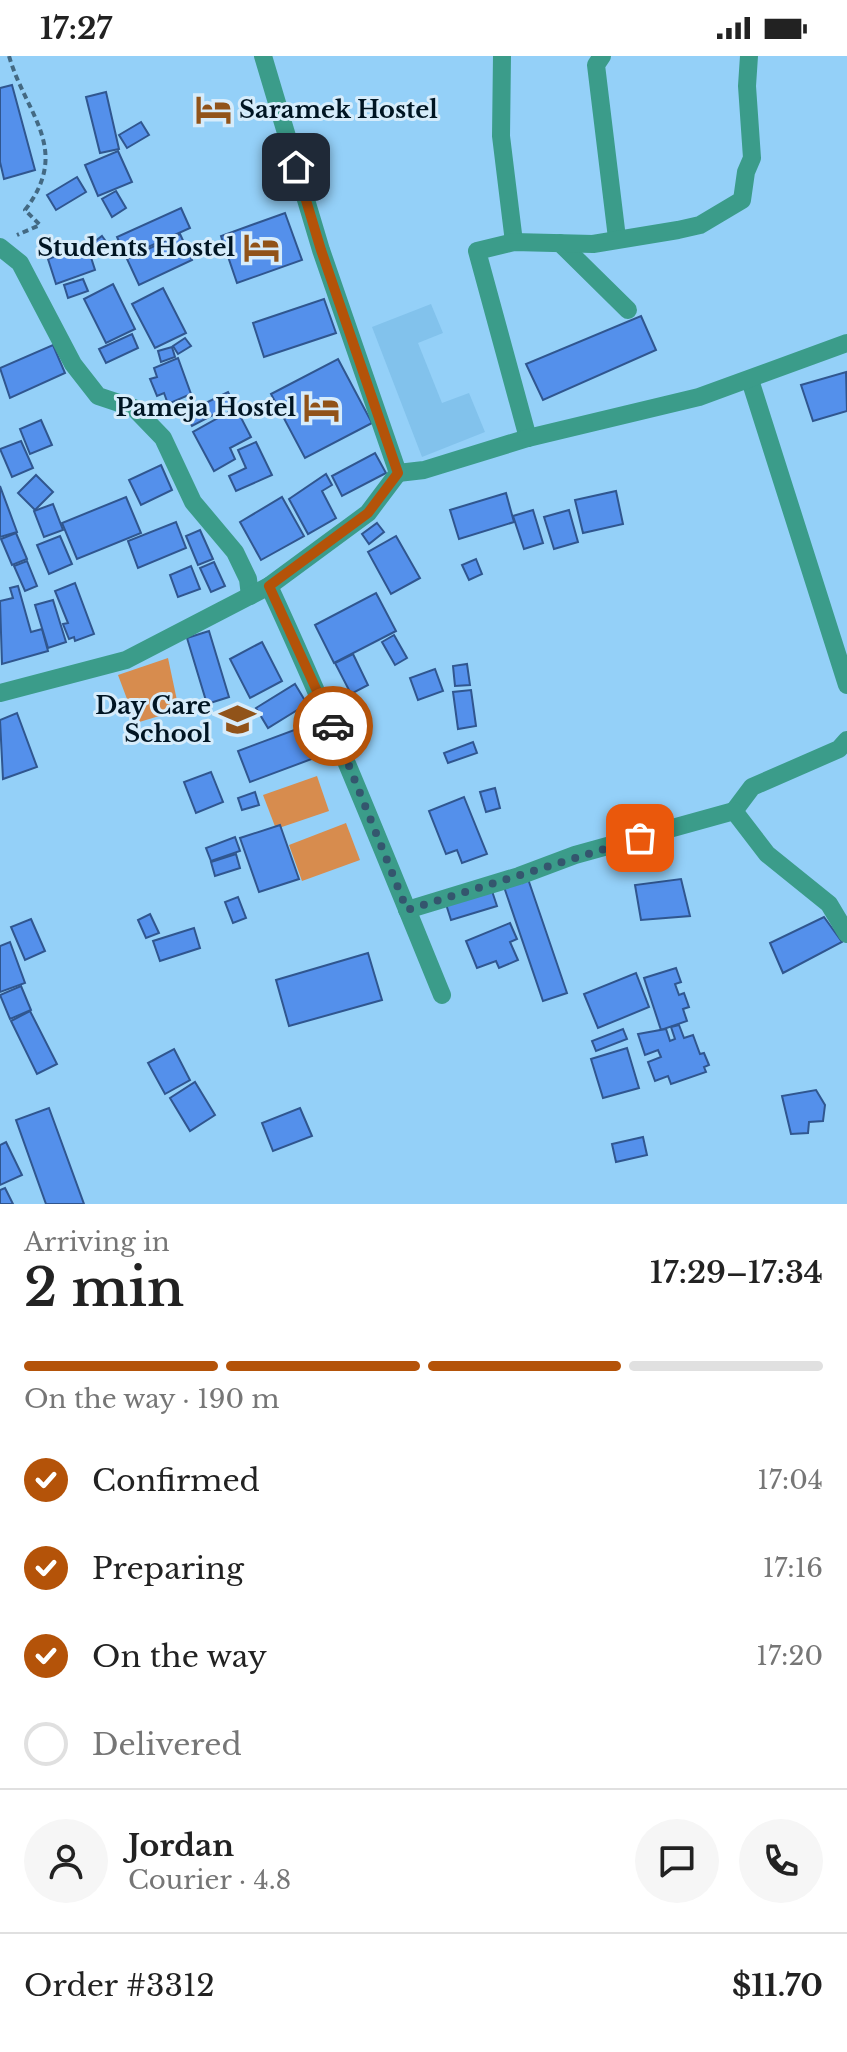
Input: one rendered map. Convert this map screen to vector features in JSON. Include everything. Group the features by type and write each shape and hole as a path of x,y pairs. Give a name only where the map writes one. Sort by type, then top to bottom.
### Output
{"street":[{"path":"263,56 321,250 398,473"},
{"path":"502,56 501,136 514,242"},
{"path":"602,56 596,65 617,238"},
{"path":"528,438 477,251 514,242 593,244 700,225 742,200 746,172 752,158 747,86 749,56"},
{"path":"560,243 628,310"},
{"path":"0,247 20,263 73,364 98,396 134,408 163,438 193,502 235,552 248,579 250,596"},
{"path":"0,693 126,660 269,586 368,513 398,473 424,470 528,438 699,397 847,343"},
{"path":"750,380 847,685"},
{"path":"269,586 331,721 442,995"},
{"path":"407,910 519,876 575,855 734,811 752,787 839,749 847,740"},
{"path":"734,811 767,854 829,904 847,934"}],"path":[{"path":"0,247 7,240 40,225 25,210 37,194 47,142 16,80 9,56"}],"shaded area":[{"path":"431,304 443,333 418,343 442,403 469,393 485,432 422,457 372,327"},
{"path":"168,658 179,710 136,723 118,675"},
{"path":"317,776 329,811 276,829 263,795"},
{"path":"346,823 360,860 302,881 289,845"}],"building":[{"path":"12,85 35,170 4,179 0,162 0,88"},
{"path":"106,92 119,149 100,153 86,97"},
{"path":"141,122 149,135 127,148 119,135"},
{"path":"118,151 132,182 98,196 85,165"},
{"path":"284,175 288,185 271,191 267,181"},
{"path":"77,177 86,192 56,210 47,195"},
{"path":"116,191 126,208 112,217 102,199"},
{"path":"181,208 190,228 126,257 117,237"},
{"name":"Students Hostel","path":"285,213 302,260 237,283 221,236"},
{"path":"180,234 192,260 139,285 127,259"},
{"path":"102,236 110,247 99,256 90,245"},
{"path":"87,245 95,270 56,284 48,259"},
{"path":"83,279 88,291 68,298 64,285"},
{"path":"113,284 135,329 106,343 84,299"},
{"path":"163,288 186,333 155,348 132,304"},
{"path":"324,299 336,333 264,357 253,323"},
{"path":"641,316 656,350 543,400 526,364"},
{"path":"132,334 138,348 106,363 99,349"},
{"path":"185,338 191,346 178,354 173,346"},
{"path":"53,345 65,373 10,398 0,368"},
{"path":"172,347 175,357 161,362 158,351"},
{"path":"178,358 191,394 168,404 164,393 157,396 150,379 157,377 154,368"},
{"name":"Pameja Hostel","path":"338,359 372,423 305,458 271,394"},
{"path":"846,372 847,411 813,421 801,385"},
{"path":"228,392 234,404 192,426 185,413"},
{"path":"236,408 251,437 230,448 235,459 214,471 193,432"},
{"path":"41,420 52,445 30,454 20,429"},
{"path":"21,441 33,468 12,477 0,449"},
{"path":"256,442 272,475 236,491 229,476 246,468 238,450"},
{"path":"375,453 386,473 342,496 332,476"},
{"path":"161,465 172,490 141,505 129,480"},
{"path":"326,474 332,485 322,491 336,518 308,534 289,499"},
{"path":"36,475 53,492 35,510 18,493"},
{"path":"0,486 17,532 0,537"},
{"path":"616,491 623,524 583,533 575,500"},
{"path":"506,493 514,522 459,539 450,510"},
{"path":"126,497 141,533 77,559 62,523"},
{"path":"282,497 304,536 261,560 240,522"},
{"path":"53,504 63,530 44,537 34,511"},
{"path":"533,510 543,543 524,549 513,516"},
{"path":"569,510 578,542 554,549 544,517"},
{"path":"176,522 186,548 138,568 128,541"},
{"path":"377,523 384,532 369,544 362,534"},
{"path":"200,530 213,559 198,565 186,536"},
{"path":"16,533 27,559 12,565 1,539"},
{"path":"60,536 72,564 49,574 37,545"},
{"path":"396,536 420,578 391,594 368,552"},
{"path":"476,559 482,574 469,580 462,565"},
{"path":"27,561 37,586 25,591 14,566"},
{"path":"214,562 225,586 211,592 200,568"},
{"path":"191,566 200,589 178,597 170,575"},
{"path":"75,583 94,634 75,641 74,637 69,639 63,624 68,623 55,591"},
{"path":"18,586 31,632 42,629 48,651 2,664 0,601 13,598 10,588"},
{"path":"376,593 396,631 334,663 315,625"},
{"path":"53,600 66,642 48,648 35,605"},
{"path":"209,631 229,697 207,704 187,638"},
{"path":"394,635 407,658 395,665 382,642"},
{"path":"262,642 282,681 250,698 230,659"},
{"path":"353,654 368,685 351,694 335,663"},
{"path":"467,664 470,685 455,686 453,666"},
{"path":"435,669 443,691 418,700 410,678"},
{"path":"295,684 307,704 268,728 256,708"},
{"path":"471,690 476,726 458,729 453,692"},
{"path":"17,713 37,767 3,779 0,720"},
{"path":"305,726 317,757 250,782 238,751"},
{"path":"473,742 477,753 448,763 444,753"},
{"path":"211,772 223,802 196,813 184,782"},
{"path":"495,788 500,808 486,812 480,792"},
{"path":"255,792 259,805 242,810 238,798"},
{"path":"464,797 487,854 462,863 457,850 446,854 429,811"},
{"path":"280,825 299,879 259,892 240,838"},
{"path":"235,837 240,851 211,861 206,848"},
{"path":"236,854 240,868 215,876 211,862"},
{"path":"527,876 567,993 543,1001 503,884"},
{"path":"681,879 690,916 641,920 635,885"},
{"path":"491,888 497,906 451,920 445,901"},
{"path":"238,897 246,918 233,923 225,902"},
{"path":"150,914 159,933 146,938 138,920"},
{"path":"824,917 842,942 783,973 770,943"},
{"path":"31,919 45,951 25,960 11,927"},
{"path":"510,923 517,939 510,942 518,960 499,968 496,961 477,968 466,941"},
{"path":"194,928 200,948 160,961 153,941"},
{"path":"10,942 25,983 0,992 0,946"},
{"path":"368,953 382,1000 289,1026 276,980"},
{"path":"676,968 681,982 675,984 679,995 684,993 689,1007 683,1009 687,1021 661,1030 644,978"},
{"path":"636,973 649,1007 598,1028 584,994"},
{"path":"21,986 31,1010 10,1019 0,995"},
{"path":"30,1011 57,1064 37,1074 11,1021"},
{"path":"679,1025 684,1038 693,1035 700,1054 704,1053 709,1065 704,1067 706,1072 671,1084 668,1076 655,1081 648,1062 661,1057 658,1050 645,1055 638,1034 666,1029 670,1041 675,1039 671,1027"},
{"path":"623,1029 627,1039 596,1051 592,1041"},
{"path":"627,1048 639,1088 603,1098 591,1059"},
{"path":"174,1049 190,1080 165,1094 148,1063"},
{"path":"195,1082 215,1115 190,1131 170,1098"},
{"path":"816,1090 825,1105 823,1121 809,1122 808,1133 791,1134 782,1096"},
{"path":"49,1108 84,1204 46,1204 16,1120"},
{"path":"300,1108 312,1136 273,1151 262,1123"},
{"path":"643,1137 647,1155 616,1162 612,1144"},
{"path":"6,1142 22,1175 0,1185 0,1145"},
{"path":"5,1188 13,1204 0,1204 0,1190"}],"way so far":[{"path":"333,726 407,910 519,876 575,855 640,838"}],"place":[{"name":"Saramek Hostel","path":"213,110"},
{"name":"Students Hostel","path":"261,248"},
{"name":"Pameja Hostel","path":"322,408"},
{"name":"Day Care School","path":"237,720"}],"route":[{"path":"296,167 321,250 398,473 368,513 269,586 333,726"}]}
